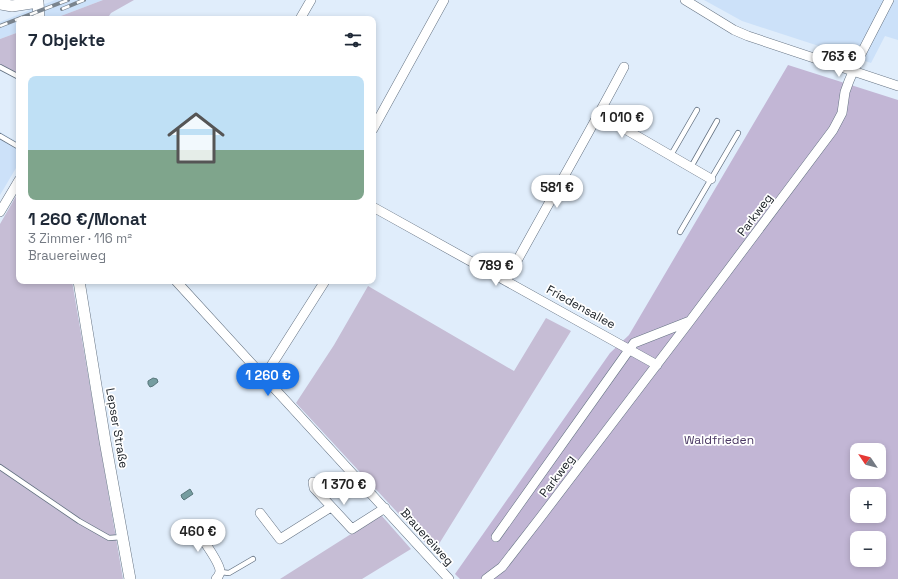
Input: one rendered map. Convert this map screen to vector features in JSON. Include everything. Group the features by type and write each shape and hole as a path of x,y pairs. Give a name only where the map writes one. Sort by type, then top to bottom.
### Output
{"street":[{"path":"302,16 311,0"},
{"path":"376,124 444,0"},
{"path":"685,0 734,30 748,36 898,86"},
{"name":"Parkweg","path":"486,579 502,567 657,365 833,130 842,113 845,92 853,71 889,0"},
{"path":"0,4 12,6 38,1 39,16"},
{"path":"506,281 624,67"},
{"path":"599,114 711,179"},
{"path":"0,212 16,185"},
{"name":"Friedensallee","path":"376,209 629,349"},
{"name":"Lepser Straße","path":"80,284 130,579"},
{"name":"Brauereiweg","path":"179,284 449,579"},
{"path":"264,378 323,284"},
{"path":"657,365 629,349 634,343 690,321"},
{"name":"Parkweg","path":"496,537 629,349"},
{"path":"313,482 314,488 352,529 385,508"},
{"path":"260,513 280,539 331,507"},
{"path":"186,527 196,530 218,564 218,575"}],"lane":[{"path":"0,66 16,75"},
{"path":"671,156 697,110"},
{"path":"691,167 717,121"},
{"path":"680,232 738,133"},
{"path":"0,136 16,145"},
{"path":"0,467 79,521 103,535 116,539 123,537"},
{"path":"218,575 229,573 253,559"}],"shaded area":[{"path":"55,0 103,0 61,16 16,16 16,33 0,39 0,22"},
{"path":"103,0 134,0 111,13 109,16 61,16"},
{"path":"704,0 898,0 898,40 885,36 871,63 742,21"},
{"path":"16,33 16,78 0,70 0,39"},
{"path":"0,132 16,141 16,168 0,195"},
{"path":"16,196 16,284 73,284 123,579 0,579 0,224"},
{"path":"368,286 514,371 546,318 571,331 434,552 296,403 334,345"},
{"path":"153,378 157,379 158,382 150,387 148,381"},
{"path":"190,489 193,494 184,500 181,495"},
{"path":"381,515 411,549 362,579 280,579"}],"green space":[{"name":"Waldfrieden","path":"788,65 898,100 898,579 460,579 455,574 610,353 629,335"}],"railway":[{"path":"26,16 68,0"},
{"path":"62,9 84,0"},
{"path":"0,26 16,20"}]}
